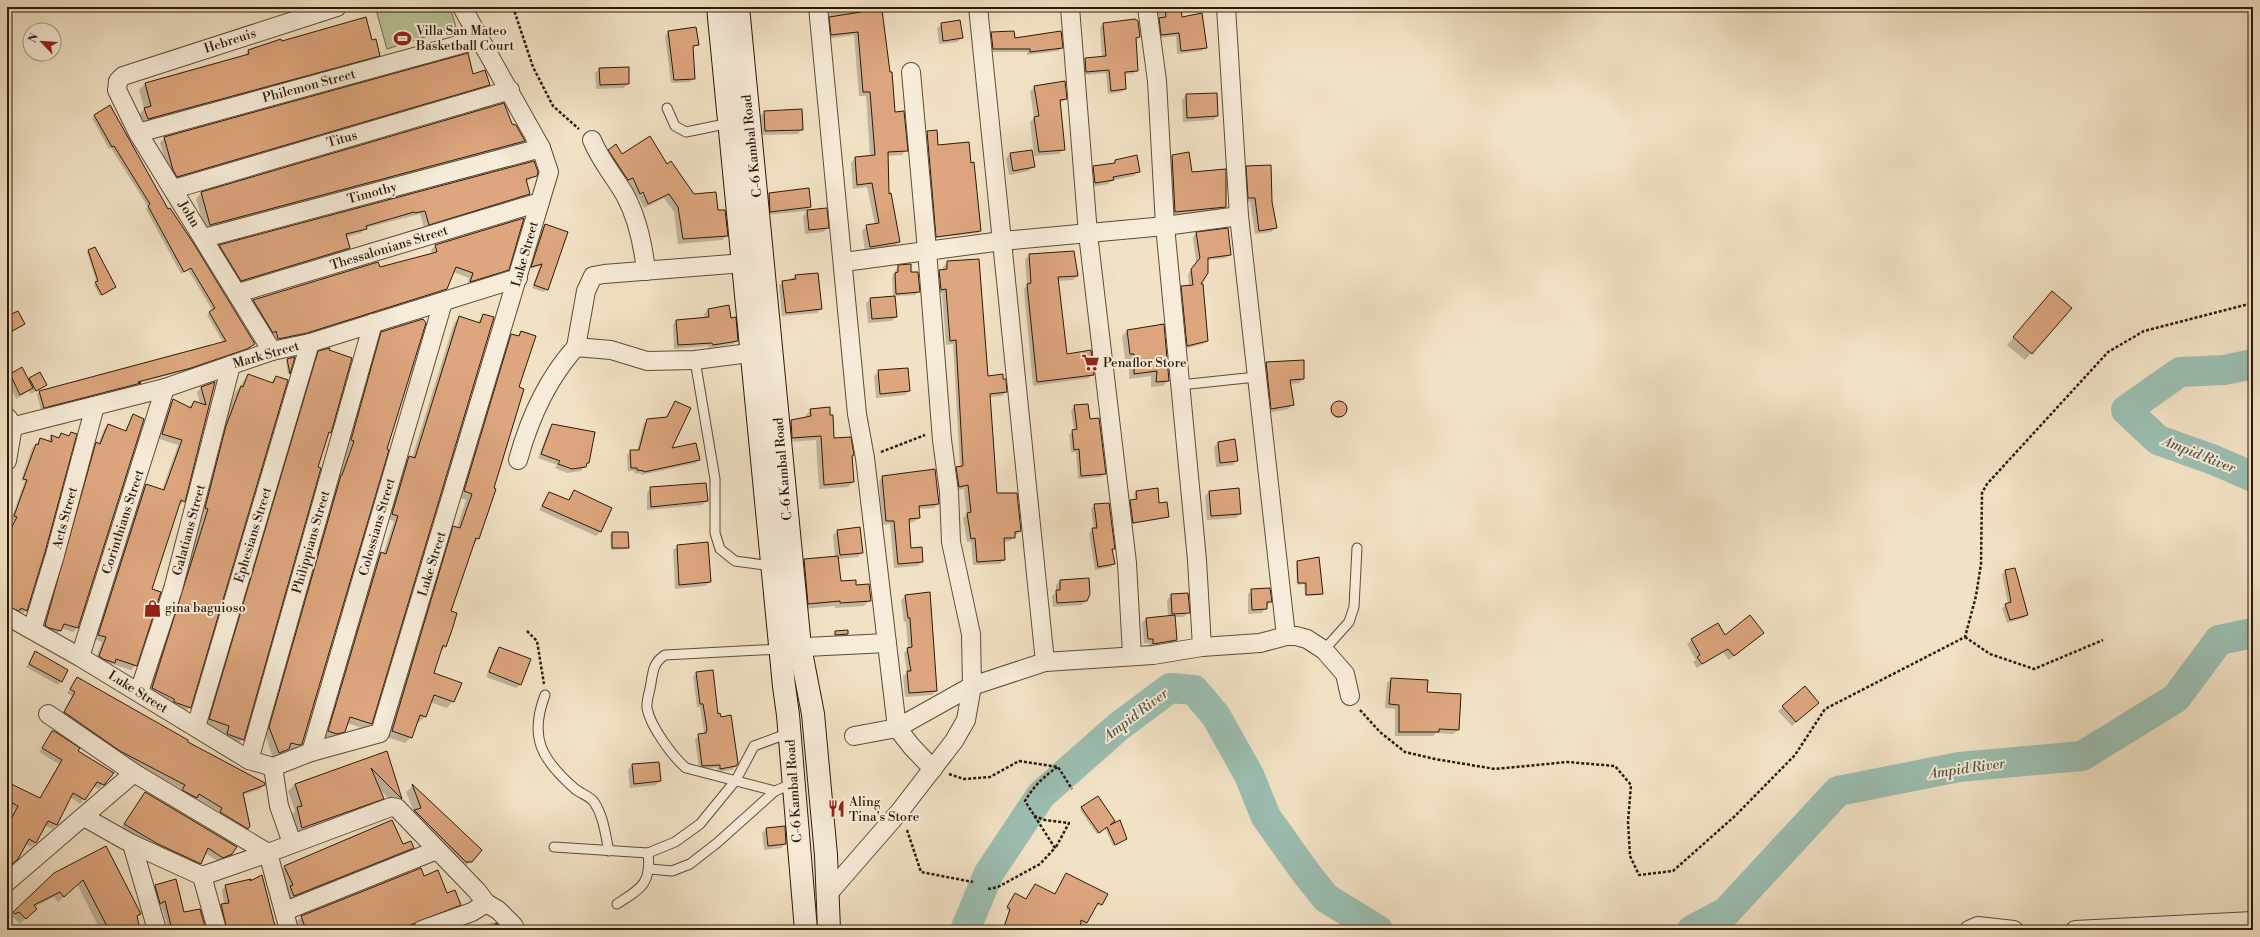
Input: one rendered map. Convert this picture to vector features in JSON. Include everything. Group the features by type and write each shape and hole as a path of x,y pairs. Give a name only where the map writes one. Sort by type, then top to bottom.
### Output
{"main road":[{"name":"C-6 Kambal Road","path":"718,7 744,263 762,351 790,648 790,732 785,787 806,930"},
{"name":"C-6 Kambal Road","path":"738,7 762,351 772,566 790,648 813,714 826,855 829,930"}],"street":[{"name":"Hebreuis","path":"123,76 337,7"},
{"name":"Luke Street","path":"7,616 80,657 249,760 273,767 311,752 374,736 380,733 384,726 549,172 541,148 510,90 462,7"},
{"path":"818,7 844,262 857,414 865,458 897,728 912,747 933,769"},
{"path":"978,7 1045,662"},
{"path":"1070,7 1088,234 1127,563 1132,655"},
{"path":"1147,7 1157,82 1165,226 1197,567 1202,647"},
{"path":"1226,7 1239,216 1286,636"},
{"name":"Philemon Street","path":"138,133 480,39"},
{"path":"827,895 900,811 954,741 966,720 972,686 971,634 951,542 949,492 941,426 927,250 910,72"},
{"name":"John","path":"123,76 118,81 117,90 138,133 174,189 272,351"},
{"name":"Titus","path":"174,189 510,90"},
{"path":"592,140 600,159 618,184 634,213 643,241 646,271"},
{"name":"Timothy","path":"204,238 541,148"},
{"name":"Thessalonians Street","path":"238,294 540,202"},
{"path":"844,262 1002,241 1165,226 1239,216"},
{"path":"518,460 523,442 543,396 566,359 576,347 586,291 593,276 744,263"},
{"name":"Mark Street","path":"9,423 95,406 165,388 272,351 310,343 518,278"},
{"name":"Colossians Street","path":"311,752 442,302"},
{"name":"Philippians Street","path":"249,760 373,324"},
{"name":"Ephesians Street","path":"196,727 310,343"},
{"path":"576,347 611,350 647,362 695,360 762,351"},
{"name":"Galatians Street","path":"138,692 173,589 231,365"},
{"name":"Corinthians Street","path":"80,657 165,388"},
{"name":"Acts Street","path":"32,630 55,556 95,406"},
{"path":"7,461 9,423"},
{"path":"854,736 897,728 972,686 1045,662 1132,655 1153,655 1202,647 1260,643 1286,636 1296,636 1307,639 1324,650 1345,674 1350,696"},
{"path":"790,648 887,643"},
{"path":"48,714 134,773 268,853 289,930"},
{"path":"273,767 280,806 292,843"},
{"path":"7,882 134,773"},
{"path":"84,817 132,844 202,876 394,807 477,891 486,903 498,910 514,926"},
{"path":"132,844 157,930"},
{"path":"285,912 437,850"},
{"path":"202,876 217,930"},
{"path":"422,930 472,912 486,903"},
{"path":"2075,930 2253,922"},
{"path":"1969,930 1978,926 2014,930"}],"lane":[{"path":"667,108 675,126 686,132 730,123"},
{"path":"695,360 716,479 715,533 720,550 735,561 772,566"},
{"path":"1180,385 1256,376"},
{"path":"1324,650 1349,622 1354,607 1357,548"},
{"path":"785,787 736,780 686,768 675,758 654,725 647,708 653,669 656,661 665,655 790,648"},
{"path":"546,695 536,727 542,752 562,777 575,789 593,800 603,820 609,851"},
{"path":"554,847 648,853 675,842 700,824 736,780 754,746 790,732"},
{"path":"650,869 672,871 690,864 785,787"},
{"path":"616,904 640,889 650,869 648,853"}],"path":[{"path":"513,7 532,67 554,106 592,140"},
{"path":"1350,696 1364,715 1380,732 1405,752 1495,770 1567,762 1615,766 1631,785 1628,822 1630,856 1639,875 1673,871 1735,816 1795,755 1826,709 1965,637 1976,596 1981,564 1982,493 1987,484 2108,352 2144,331 2253,303"},
{"path":"865,458 913,441 941,426"},
{"path":"527,631 536,641 546,695"},
{"path":"1965,637 1990,654 2034,669 2103,640"},
{"path":"933,769 964,779 974,779 990,777 1019,761 1058,767 1072,789"},
{"path":"1055,848 1025,801 1029,794 1048,773 1058,767"},
{"path":"900,811 921,872 973,882"},
{"path":"988,889 998,887 1040,864 1055,848 1069,823 1045,820 1033,815"}],"green space":[{"name":"Villa San Mateo Basketball Court","path":"386,7 450,7 456,27 387,49 376,10"}],"building":[{"path":"861,7 878,7 878,11 882,10 890,72 892,72 895,112 904,111 908,151 888,152 889,194 891,193 900,242 870,247 866,225 879,223 872,183 857,185 855,157 875,155 870,92 863,92 858,32 831,35 829,17 861,12"},
{"path":"1165,7 1181,7 1182,17 1202,13 1207,48 1181,51 1179,33 1161,35 1159,18 1166,17"},
{"path":"366,17 372,40 376,39 380,56 148,119 144,108 151,106 145,83 249,54 248,50 281,39 282,41"},
{"path":"1135,19 1138,21 1140,37 1136,38 1138,71 1125,72 1126,89 1111,91 1109,70 1086,72 1085,58 1106,56 1103,23"},
{"path":"960,20 963,38 943,41 941,23"},
{"path":"696,27 699,45 693,46 695,79 674,80 668,31"},
{"path":"1014,31 1015,38 1061,31 1063,48 1030,52 1030,49 993,49 991,32"},
{"path":"468,53 473,74 485,70 490,85 177,177 173,170 164,137"},
{"path":"629,67 629,84 600,85 599,68"},
{"path":"1065,81 1067,99 1060,100 1065,150 1039,152 1034,117 1039,116 1034,86"},
{"path":"1217,93 1218,116 1187,118 1186,94"},
{"path":"504,103 512,124 516,125 525,141 210,225 201,192"},
{"path":"110,105 168,209 170,208 194,244 255,344 247,349 191,368 138,382 141,383 44,408 39,391 226,341 209,312 215,308 191,268 184,272 148,206 150,204 114,146 112,147 94,115"},
{"path":"802,109 803,130 765,131 764,111"},
{"path":"937,130 938,145 969,142 971,163 974,162 981,231 936,237 927,131"},
{"path":"650,136 667,164 671,161 694,194 716,192 718,210 725,210 728,236 683,239 678,207 669,194 648,204 643,192 640,194 633,178 628,180 608,150 616,144 622,154"},
{"path":"1032,150 1035,167 1013,171 1010,153"},
{"path":"1189,152 1192,172 1226,169 1226,207 1175,212 1172,155"},
{"path":"1137,155 1140,172 1113,177 1114,180 1095,183 1093,166 1115,163 1115,160"},
{"path":"534,161 538,172 537,176 526,179 530,194 429,225 425,211 414,212 366,226 367,229 346,234 350,248 241,281 219,245"},
{"path":"1271,165 1272,202 1277,228 1259,231 1255,198 1248,198 1246,166"},
{"path":"809,188 811,207 770,212 769,193"},
{"path":"827,208 829,228 809,230 807,210"},
{"path":"524,218 509,270 470,282 473,273 456,267 447,289 307,333 278,339 276,331 273,333 253,300 378,262 380,267 437,252 435,245"},
{"path":"545,224 568,232 548,290 534,285 542,264 531,267"},
{"path":"1228,228 1231,255 1208,258 1208,273 1201,284 1203,284 1208,341 1187,346 1181,286 1193,285 1191,269 1200,258 1196,232"},
{"path":"95,247 116,287 102,295 95,282 98,281 88,250"},
{"path":"1074,251 1078,276 1058,277 1067,354 1091,350 1094,375 1037,382 1027,284 1031,283 1029,254"},
{"path":"979,259 988,376 1003,374 1003,379 1006,379 1007,392 990,394 997,493 1017,493 1021,531 1015,532 1015,538 1004,538 1005,560 977,562 975,538 971,539 967,513 971,512 968,485 959,487 956,467 963,466 956,340 950,341 946,289 941,290 939,270 947,269 947,261"},
{"path":"911,264 911,272 918,272 920,292 896,294 895,273 898,272 898,265"},
{"path":"818,273 822,309 786,313 782,281 796,279 795,275"},
{"path":"2052,291 2072,308 2032,354 2013,337"},
{"path":"895,296 897,317 872,319 870,298"},
{"path":"729,305 731,318 736,317 738,341 713,345 712,343 678,345 676,320 709,317 708,309"},
{"path":"18,311 25,324 7,334 7,316"},
{"path":"483,314 494,317 372,724 350,717 345,732 337,734 328,731 381,552 386,554 398,516 392,514 409,456 415,458 459,316 480,323"},
{"path":"423,319 426,323 387,449 389,450 302,744 299,745 291,743 289,749 279,753 269,727 341,475 354,441 351,440 381,332"},
{"path":"1164,324 1169,381 1156,382 1157,371 1134,374 1134,354 1130,354 1127,330"},
{"path":"521,331 536,336 519,387 524,389 494,488 496,489 479,539 476,538 451,611 457,613 453,627 446,647 443,645 434,673 462,683 454,702 434,695 426,717 420,715 412,738 392,731 453,526 460,528 472,494 464,491 511,334 519,336"},
{"path":"330,348 329,350 352,358 331,433 329,432 318,467 321,468 244,740 227,734 229,726 209,719 318,351"},
{"path":"295,357 290,374 287,359"},
{"path":"1304,360 1304,379 1290,380 1294,405 1271,409 1266,362"},
{"path":"22,367 33,388 20,395 10,374"},
{"path":"908,368 910,391 880,394 878,370"},
{"path":"40,372 47,385 36,391 29,378"},
{"path":"248,374 273,383 276,376 288,380 191,708 174,702 174,699 152,688 208,509 205,508 226,426 241,386 243,387"},
{"path":"215,382 185,502 181,500 152,589 161,592 137,666 116,659 115,663 103,659 99,656 106,637 98,635 146,484 164,490 182,440 162,434 173,399 191,408 194,401 206,405 201,387"},
{"path":"675,401 691,408 672,448 696,443 700,460 644,472 637,470 637,468 631,468 630,450 639,450 647,419 667,417"},
{"path":"1339,401 1346,406 1347,409 1342,416 1339,417 1332,412 1331,409 1336,402"},
{"path":"1088,404 1090,419 1099,418 1106,474 1081,476 1079,449 1074,450 1072,430 1077,429 1074,405"},
{"path":"830,407 830,415 833,415 834,438 851,437 854,455 852,456 854,482 824,485 821,436 792,438 791,420 811,416 810,409"},
{"path":"133,414 144,419 78,628 64,624 61,631 49,628 45,625 96,442 100,444 108,424 126,431"},
{"path":"552,424 595,432 589,463 587,463 586,467 572,469 558,464 560,461 541,454"},
{"path":"71,432 77,434 45,552 27,611 21,608 19,611 7,606 7,536 17,517 14,516 27,480 23,479 36,444 38,445 40,438 52,442 51,435 59,438 61,433 69,436"},
{"path":"1235,439 1238,461 1220,463 1218,442"},
{"path":"935,469 939,504 919,506 920,518 909,519 911,548 922,547 923,562 898,564 894,521 886,521 882,476"},
{"path":"706,483 708,501 651,507 650,487"},
{"path":"1158,488 1159,503 1167,502 1169,517 1133,523 1130,500 1137,499 1136,491"},
{"path":"1239,488 1241,514 1211,516 1209,491"},
{"path":"574,490 612,508 601,532 542,506 549,492 569,500"},
{"path":"1109,503 1115,549 1112,549 1115,564 1098,567 1092,528 1097,528 1094,504"},
{"path":"860,527 863,553 840,555 837,530"},
{"path":"612,532 628,532 629,548 612,548"},
{"path":"708,542 711,582 679,585 677,545"},
{"path":"838,556 841,581 856,580 856,585 869,584 871,601 840,603 840,601 808,604 804,559"},
{"path":"1319,557 1323,594 1306,595 1306,583 1298,583 1297,561"},
{"path":"2015,568 2028,615 2010,620 2005,604 2011,602 2005,570"},
{"path":"1089,578 1090,594 1087,601 1057,603 1056,590 1060,590 1060,580"},
{"path":"1270,588 1272,602 1267,602 1267,609 1252,610 1251,589"},
{"path":"930,592 937,691 909,693 907,671 911,671 907,648 912,647 910,618 908,618 905,595"},
{"path":"1188,593 1190,613 1172,614 1171,594"},
{"path":"1175,615 1177,640 1153,644 1153,639 1148,639 1146,618"},
{"path":"1750,615 1764,633 1734,656 1728,649 1702,664 1697,657 1700,655 1691,639 1718,623 1725,635"},
{"path":"848,630 848,634 835,635 835,631"},
{"path":"499,647 531,659 521,685 489,672"},
{"path":"35,651 68,670 62,682 29,664"},
{"path":"713,670 718,714 720,713 721,717 731,715 738,763 736,766 720,769 720,765 702,766 698,734 706,733 707,729 703,704 700,704 696,672"},
{"path":"77,677 188,740 188,742 265,783 265,785 243,793 250,826 248,829 220,812 222,808 199,794 197,798 182,790 185,785 120,751 64,712 75,692 70,689"},
{"path":"1391,678 1428,680 1427,692 1461,694 1459,730 1439,729 1439,732 1399,732 1399,705 1389,704"},
{"path":"1805,686 1819,703 1796,722 1782,706"},
{"path":"52,731 80,748 78,751 114,773 104,785 97,782 85,800 73,793 57,825 48,821 36,843 29,839 18,859 7,868 7,827 18,806 7,800 7,782 40,798 62,760 42,748"},
{"path":"387,751 402,799 371,768 384,799 302,828 297,807 302,806 295,784"},
{"path":"659,762 661,781 634,784 632,764"},
{"path":"412,784 482,850 472,862 466,862 414,810 421,808"},
{"path":"145,792 237,847 232,854 223,858 208,848 201,864 158,844 124,824"},
{"path":"1098,796 1115,821 1110,825 1120,820 1127,839 1115,845 1107,827 1099,833 1081,807"},
{"path":"392,820 403,844 411,841 414,848 294,896 290,886 293,885 284,866"},
{"path":"785,826 786,844 768,846 766,828"},
{"path":"106,846 141,914 137,916 140,930 109,930 83,880 64,897 60,892 34,905 37,909 26,919 19,912 15,914 13,912 54,873"},
{"path":"421,868 424,876 438,870 447,893 455,890 461,905 398,930 306,930 301,916"},
{"path":"1066,873 1108,894 1102,905 1098,903 1087,923 1081,920 1080,930 1003,930 1010,909 1007,907 1015,893 1026,899 1035,884 1055,894"},
{"path":"262,875 276,930 227,930 221,904 229,903 225,885 251,879 250,881"},
{"path":"176,879 184,912 200,909 206,930 172,930 165,901 160,904 155,885"},
{"path":"496,923 503,930 488,930"}],"waterway":[{"name":"Ampid River","path":"2253,364 2224,370 2180,372 2126,410 2158,440 2214,460 2253,477"},
{"name":"Ampid River","path":"1692,930 1726,912 1838,791 1959,767 2082,756 2176,698 2219,640 2253,633"},
{"name":"Ampid River","path":"965,930 989,873 1041,795 1118,727 1170,688 1194,690 1216,716 1249,775 1266,817 1326,898 1378,930"}],"place":[{"name":"Villa San Mateo Basketball Court","path":"403,38"},
{"name":"Penaflor Store","path":"1090,363"},
{"name":"gina baguioso","path":"152,608"},
{"name":"Aling Tina's Store","path":"836,809"}]}
